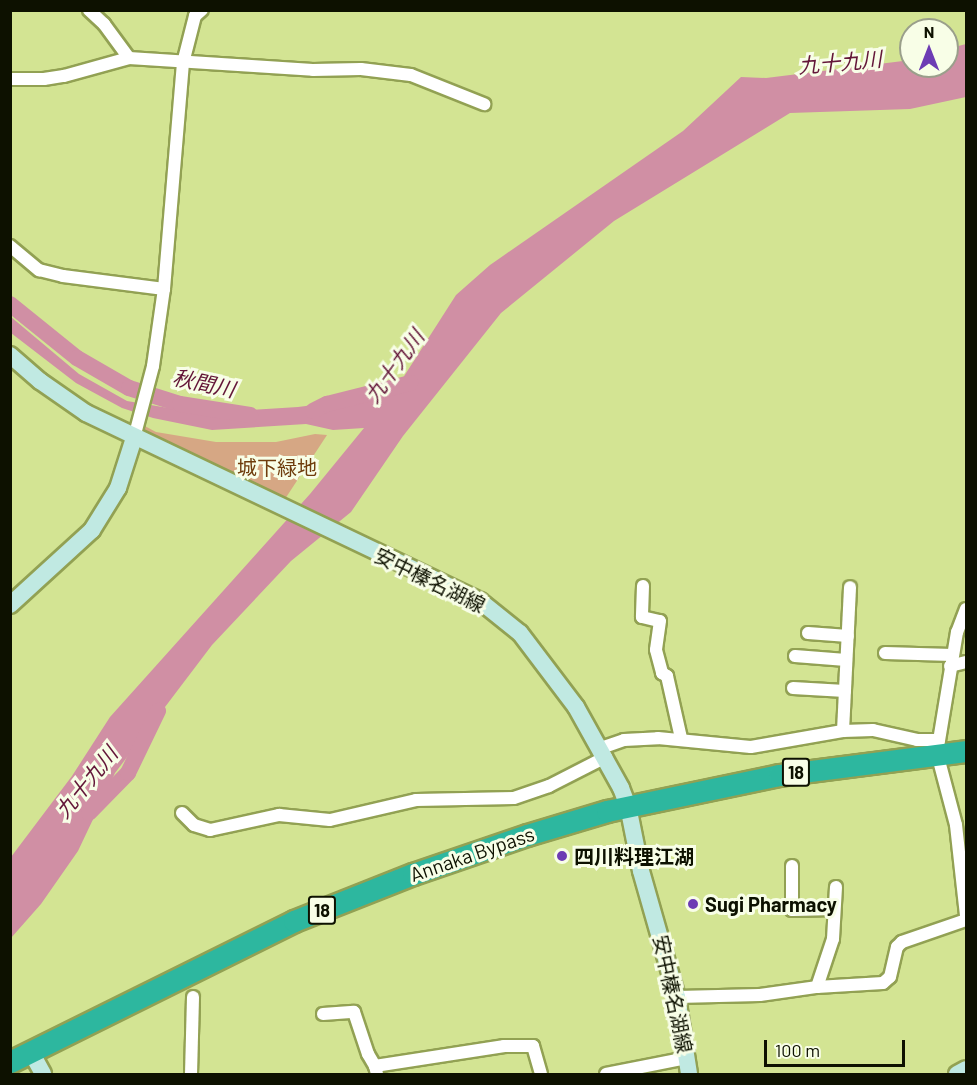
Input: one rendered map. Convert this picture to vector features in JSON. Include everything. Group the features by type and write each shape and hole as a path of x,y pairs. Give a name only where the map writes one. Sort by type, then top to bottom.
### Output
{"highway":[{"name":"Annaka Bypass","path":"10,1062 294,921 423,870 576,819 779,775 938,747 966,751"}],"main road":[{"name":"安中榛名湖線","path":"10,355 66,400 136,430 281,508 480,602 508,621 539,655 603,753 628,806 641,871 677,997 688,1066"},
{"path":"10,605 74,549 97,524 118,488 136,430"},
{"path":"31,1052 43,1074"},
{"path":"957,1074 966,1069"}],"street":[{"path":"89,10 104,24 129,58"},
{"path":"136,430 153,366 164,289 183,63 195,16 202,10"},
{"path":"10,79 44,80 129,58 313,70 360,69 411,75 484,104"},
{"path":"10,246 39,270 63,276 164,289"},
{"path":"643,586 642,617 660,621 656,650 662,673 667,676 681,738"},
{"path":"843,731 850,587"},
{"path":"966,609 957,632 951,661 938,747 956,825 966,915"},
{"path":"808,633 848,636"},
{"path":"885,653 966,662"},
{"path":"795,656 846,660"},
{"path":"793,688 845,691"},
{"path":"182,813 194,825 210,830 279,815 330,820 416,800 514,798 549,786 624,740 681,738 751,747 843,731 873,730 938,747"},
{"path":"792,867 792,910 834,909"},
{"path":"818,987 833,939 836,887"},
{"path":"677,997 760,995 818,987 883,983 890,977 897,947 902,942 966,920"},
{"path":"191,1074 193,997"},
{"path":"323,1014 354,1012 368,1054 376,1070 504,1046 533,1046 542,1074"},
{"path":"606,1074 688,1066"}],"green space":[{"name":"城下緑地","path":"141,424 156,432 216,442 276,442 315,434 327,435 285,499 139,429"}],"water":[{"path":"966,44 966,97 910,109 790,113 614,221 501,313 403,436 351,512 291,561 212,645 115,773 78,851 41,904 11,938 11,857 72,776 110,717 310,494 364,428 333,430 306,424 212,430 153,418 122,408 76,383 11,333 11,317 79,374 127,401 198,413 298,407 392,395 456,295 490,265 683,131 741,77 766,78 899,61 899,78 959,78 959,46"}],"waterway":[{"name":"秋間川","path":"10,304 77,358 129,388 180,404 250,415"},
{"name":"秋間川","path":"313,411 327,404 410,383"},
{"name":"九十九川","path":"89,813 128,773 158,711"}],"place":[{"name":"四川料理江湖","path":"562,856"},
{"name":"Sugi Pharmacy","path":"693,904"}]}
